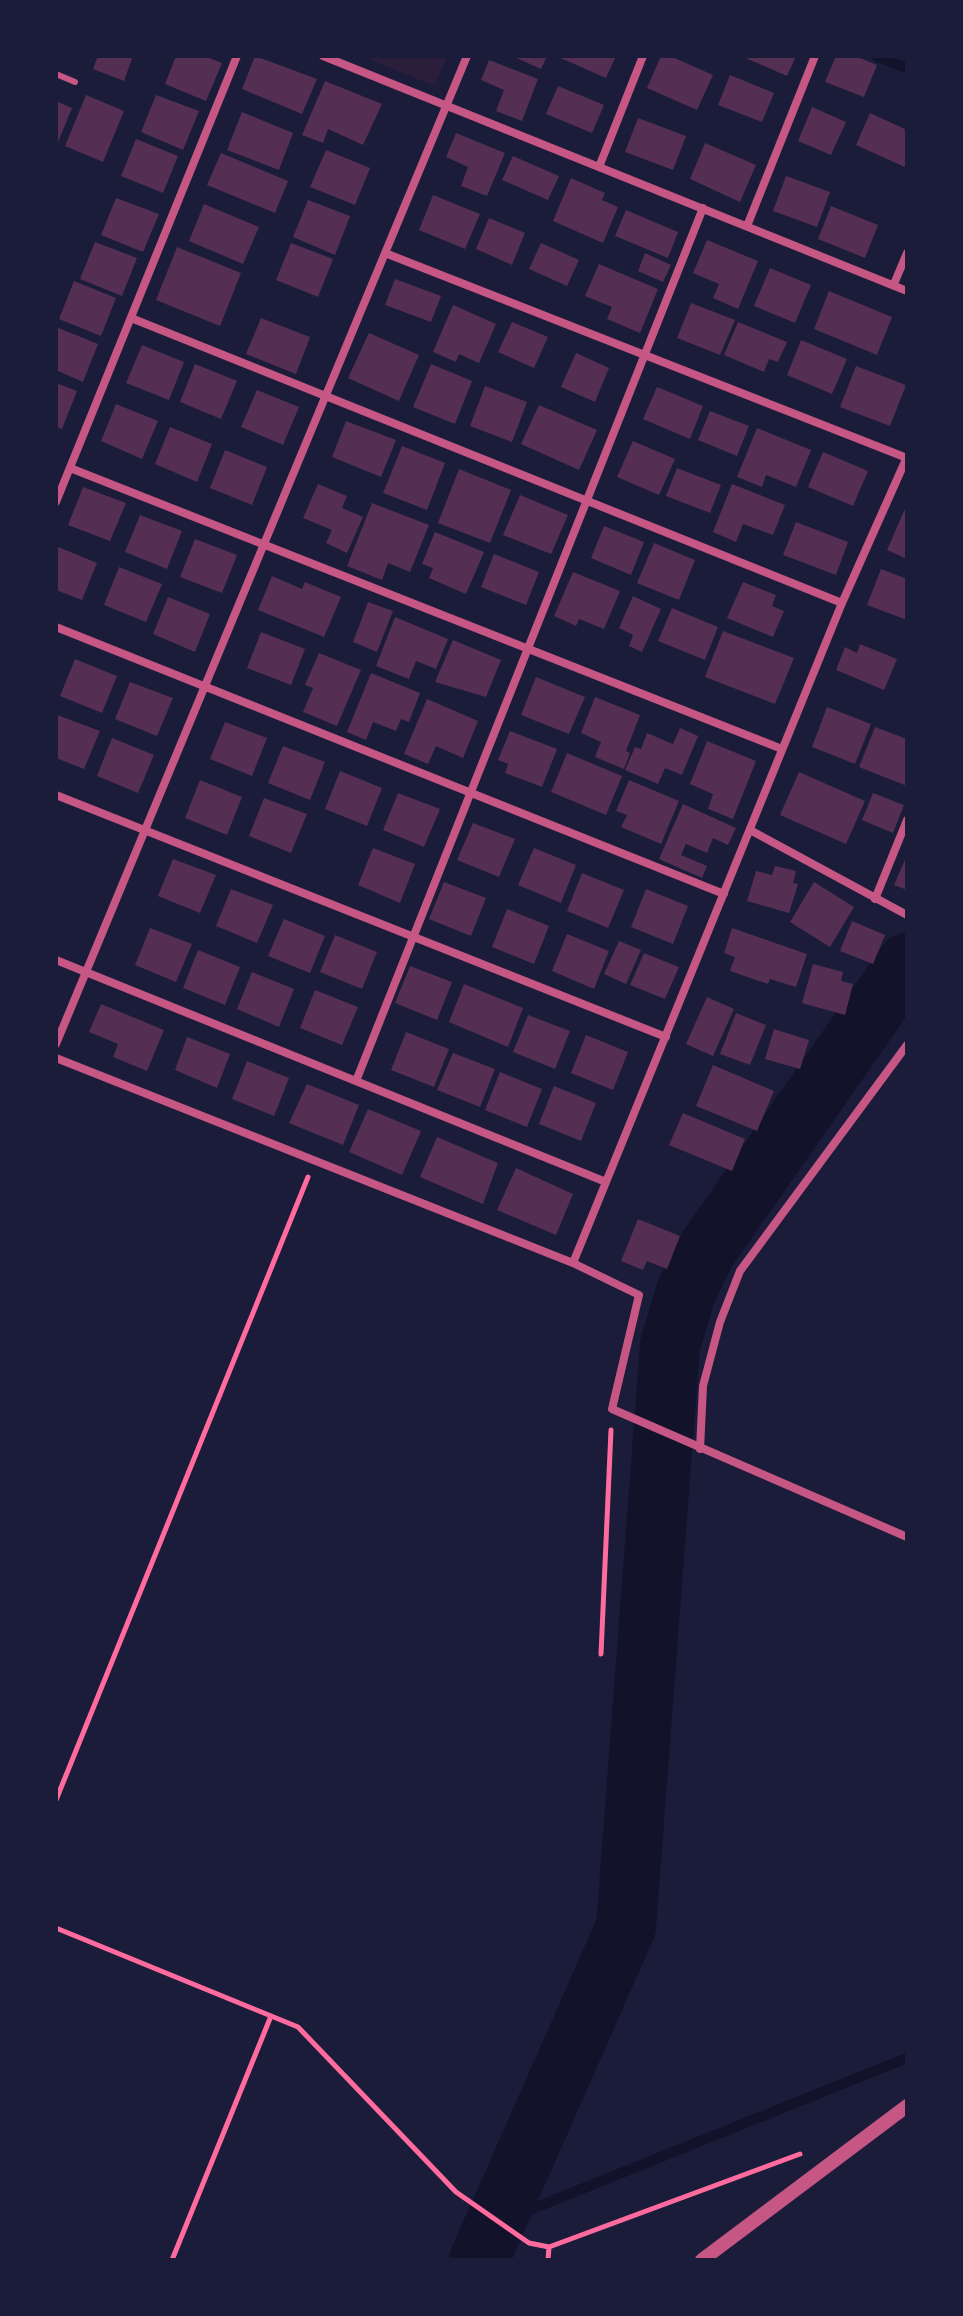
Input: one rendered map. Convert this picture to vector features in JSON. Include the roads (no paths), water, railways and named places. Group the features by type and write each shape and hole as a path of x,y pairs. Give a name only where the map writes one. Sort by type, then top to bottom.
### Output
{"street":[{"path":"56,502 237,56"},
{"path":"323,56 907,291"},
{"path":"56,1044 467,56"},
{"path":"599,167 643,56"},
{"path":"747,226 815,56"},
{"path":"356,1081 703,208"},
{"path":"385,253 907,458 842,603 573,1263"},
{"path":"894,284 907,253"},
{"path":"131,318 842,603"},
{"path":"70,468 782,749"},
{"path":"56,627 724,894"},
{"path":"56,795 666,1037"},
{"path":"875,899 907,820"},
{"path":"750,830 907,915"},
{"path":"56,960 606,1182"},
{"path":"700,1449 703,1386 720,1322 740,1271 907,1045"},
{"path":"56,1058 573,1263 639,1295 612,1409 907,1537"},
{"path":"702,2260 907,2106"}],"lane":[{"path":"56,74 75,82"}],"waterway":[{"path":"876,56 907,68"},
{"path":"479,2260 626,1927 670,1345 686,1292 706,1251 907,963"},
{"path":"497,2223 907,2058"}]}
